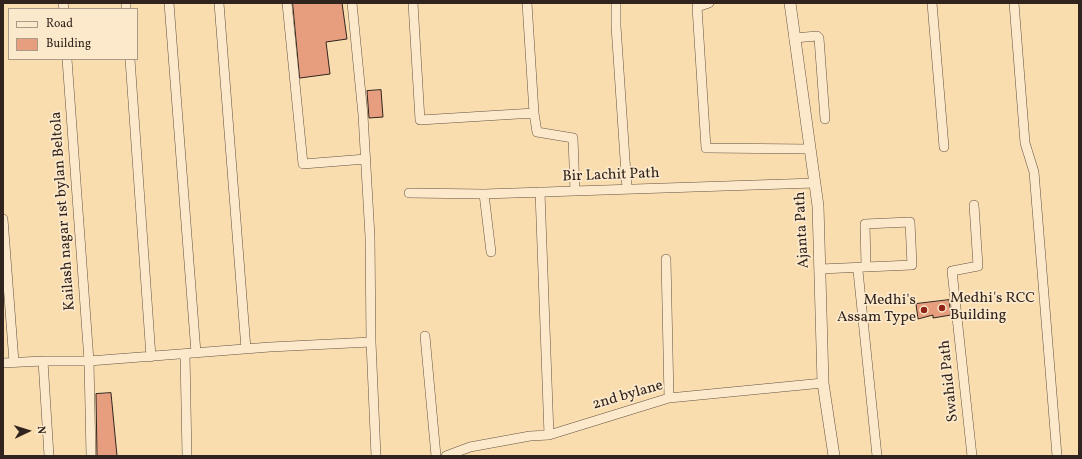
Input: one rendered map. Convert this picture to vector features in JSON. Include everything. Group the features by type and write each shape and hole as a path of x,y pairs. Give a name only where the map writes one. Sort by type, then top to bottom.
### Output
{"street":[{"path":"169,3 196,353"},
{"path":"219,3 246,349"},
{"path":"287,3 303,164 366,160"},
{"path":"352,3 366,160 370,237 371,342 376,456"},
{"path":"413,3 420,120 534,113"},
{"path":"527,3 534,113 537,132 573,138 575,191"},
{"path":"616,3 616,26 626,189"},
{"path":"709,3 697,7 706,148 810,149"},
{"name":"Ajanta Path","path":"790,3 818,206 823,383 834,456"},
{"path":"932,3 944,147"},
{"path":"1014,3 1025,143 1034,172 1057,456"},
{"path":"794,38 817,36 819,38 825,119"},
{"name":"Kailash nagar 1st bylan Beltola","path":"67,60 89,361 91,456"},
{"path":"130,60 151,356"},
{"name":"Bir Lachit Path","path":"408,193 484,194 815,183"},
{"path":"540,192 549,435"},
{"path":"484,194 491,252"},
{"name":"Swahid Path","path":"972,456 952,271 978,266 974,205"},
{"path":"3,219 14,362"},
{"path":"820,269 862,269 912,264 910,222 865,224 862,269 877,456"},
{"path":"666,259 669,398"},
{"path":"425,336 436,456"},
{"path":"3,362 89,361 246,349 371,342"},
{"path":"185,354 187,456"},
{"path":"43,361 49,456"},
{"name":"2nd bylane","path":"446,456 530,436 549,435 669,398 823,383"}],"building":[{"path":"293,3 342,3 347,39 326,42 330,74 300,78"},
{"path":"381,90 383,117 369,118 367,91"},
{"path":"949,300 951,315 933,318 933,315 918,319 916,304"},
{"path":"111,393 117,456 97,456 96,394"}],"place":[{"name":"Medhi's RCC Building","path":"942,308"},
{"name":"Medhi's Assam Type","path":"924,310"}]}
